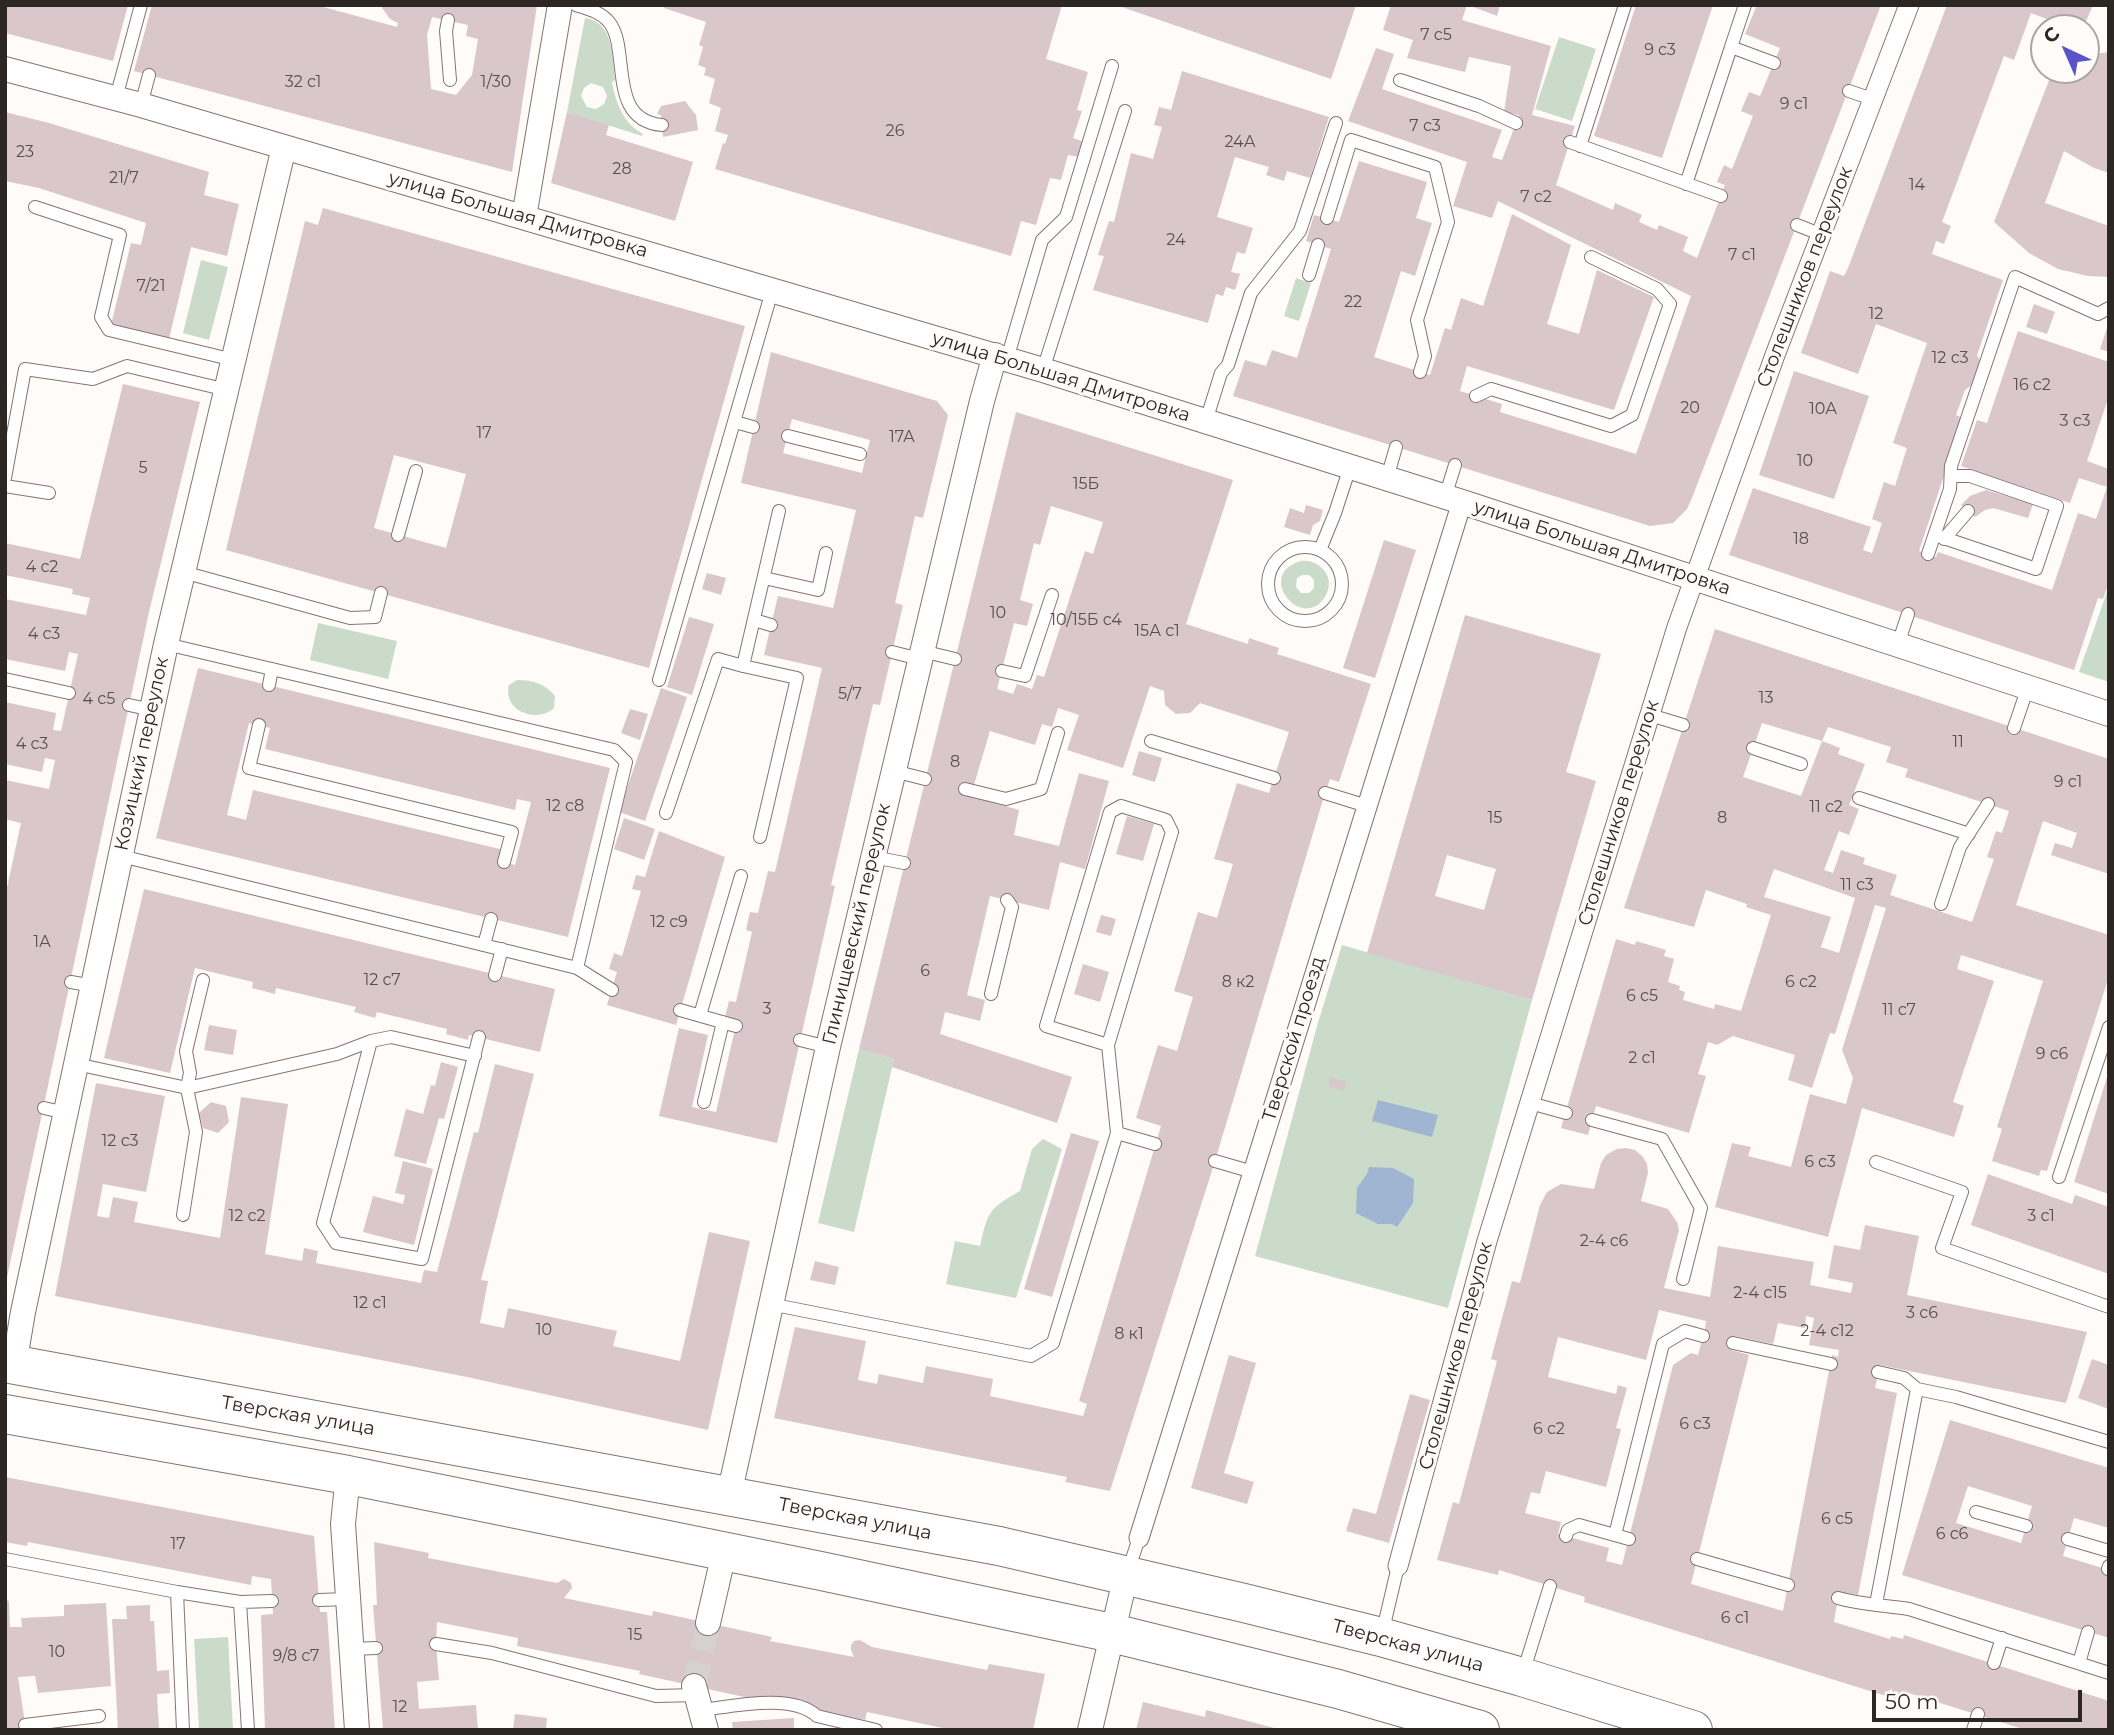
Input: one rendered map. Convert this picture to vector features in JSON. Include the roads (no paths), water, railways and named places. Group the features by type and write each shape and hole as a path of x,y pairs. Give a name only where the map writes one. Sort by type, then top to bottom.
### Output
{"main road":[{"name":"Тверская улица","path":"10,1364 999,1546 1381,1637 1693,1730"},
{"path":"5,1414 348,1475 1112,1633 1338,1689 1470,1728"}],"street":[{"path":"524,217 560,5"},
{"name":"Столешников переулок","path":"1398,1566 1487,1241 1694,578 1820,234 1909,5"},
{"name":"улица Большая Дмитровка","path":"5,69 284,146 1001,357 1453,499 2109,714"},
{"name":"Козицкий переулок","path":"10,1364 23,1312 55,1111 76,1063 82,984 121,856 141,708 166,644 284,146"},
{"name":"Глинищевский переулок","path":"729,1495 828,1047 921,655 1001,357"},
{"name":"Тверской проезд","path":"1139,1538 1367,806 1453,499"},
{"path":"348,1475 344,1524 348,1599 364,1649 358,1730"},
{"path":"708,1623 724,1553"},
{"path":"1090,1730 1126,1575"}],"lane":[{"path":"116,98 141,5"},
{"path":"576,5 600,14 612,25 627,99 642,118 662,125"},
{"path":"1625,5 1575,144 1721,196"},
{"path":"1686,184 1745,5"},
{"path":"448,20 446,31 450,80"},
{"path":"1731,47 1774,63"},
{"path":"1001,357 1042,240 1066,216 1112,66"},
{"path":"141,105 149,75"},
{"path":"1400,80 1479,106 1516,122"},
{"path":"1849,91 1872,99"},
{"path":"1043,370 1125,111"},
{"path":"1206,421 1221,373 1228,365 1251,293 1300,231 1336,123"},
{"path":"1326,218 1351,140 1435,167 1448,222 1417,320 1425,356 1420,372"},
{"path":"35,206 120,235 101,317 109,330 234,360"},
{"path":"1797,225 1820,234"},
{"path":"1309,275 1318,245"},
{"path":"1476,396 1491,389 1611,426 1632,415 1670,304 1657,289 1591,257"},
{"path":"1940,537 1950,489 1951,466 2015,277 2098,314 2109,309"},
{"path":"659,680 772,290"},
{"path":"5,478 25,369 93,379 127,366 227,390"},
{"path":"734,422 754,427"},
{"path":"788,436 860,454"},
{"path":"1387,478 1396,447"},
{"path":"1453,499 1455,465"},
{"path":"1320,550 1350,467"},
{"path":"398,535 416,471"},
{"path":"1940,537 2036,569 2057,506 1970,477 1951,475"},
{"path":"5,486 50,493"},
{"path":"1928,554 1940,537 1968,511"},
{"path":"743,666 779,512"},
{"path":"1306,547 1320,550 1332,558 1339,570 1342,584 1339,598 1330,610 1318,618 1304,621 1290,618 1278,609 1270,597 1268,583 1271,569 1279,557 1292,550 1306,547"},
{"path":"764,578 818,590 826,553"},
{"path":"183,572 349,618 375,617 382,593"},
{"path":"1002,671 1025,676 1052,595"},
{"path":"1898,644 1908,614"},
{"path":"754,620 771,625"},
{"path":"166,644 614,750 626,762 578,968"},
{"path":"892,652 955,660"},
{"path":"666,813 718,659 797,678 760,837"},
{"path":"269,685 272,669"},
{"path":"5,679 69,693"},
{"path":"2014,728 2028,687"},
{"path":"1650,715 1684,726"},
{"path":"259,725 249,768 512,832 504,862"},
{"path":"965,789 1006,800 1041,789 1058,733"},
{"path":"1151,741 1274,778"},
{"path":"1753,748 1801,764"},
{"path":"894,772 925,779"},
{"path":"1325,793 1367,806"},
{"path":"1859,799 1969,835"},
{"path":"1941,904 1960,847 1988,804"},
{"path":"770,1304 1031,1356 1053,1343 1117,1133 1108,1045 1172,832 1166,820 1121,806 1110,811 1046,1026 1108,1045"},
{"path":"121,856 578,968 612,990"},
{"path":"873,856 904,863"},
{"path":"701,1016 741,876"},
{"path":"990,994 1012,907 1007,900"},
{"path":"484,945 491,919"},
{"path":"495,975 502,949"},
{"path":"183,1215 196,1132 187,1088 190,1073 187,1051 203,980"},
{"path":"680,1010 729,1024 704,1102"},
{"path":"2059,1177 2109,1027"},
{"path":"76,1063 187,1088 338,1054 371,1041 391,1037 475,1056"},
{"path":"371,1041 323,1223 336,1243 422,1259 479,1037"},
{"path":"800,1040 828,1047"},
{"path":"1530,1103 1566,1113"},
{"path":"1592,1120 1662,1139 1701,1208 1684,1279"},
{"path":"1117,1133 1155,1144"},
{"path":"1215,1161 1253,1171"},
{"path":"1876,1162 1962,1192 1942,1248 2109,1307"},
{"path":"1615,1535 1663,1344 1685,1331 1703,1336"},
{"path":"1733,1343 1831,1364"},
{"path":"1878,1373 1904,1378 1917,1390 1956,1397 2109,1442"},
{"path":"1876,1604 1917,1390"},
{"path":"1976,1512 2026,1526"},
{"path":"1566,1536 1567,1530 1579,1525 1629,1539"},
{"name":"Тверской проезд","path":"1126,1575 1139,1538"},
{"path":"2068,1539 2109,1551"},
{"path":"5,1559 240,1602 272,1601"},
{"path":"1697,1559 1788,1585"},
{"name":"Столешников переулок","path":"1381,1637 1398,1566"},
{"path":"1522,1677 1550,1586"},
{"path":"177,1592 183,1730"},
{"path":"1838,1598 1866,1606 1876,1604 1909,1609 2109,1673"},
{"path":"319,1600 348,1599"},
{"path":"240,1602 248,1730"},
{"path":"2079,1663 2088,1632"},
{"path":"1994,1664 2002,1637"},
{"path":"436,1644 492,1654 656,1696 699,1713 770,1702 810,1710 817,1716 876,1730"},
{"path":"1973,1730 1978,1714"},
{"path":"25,1724 99,1716"}],"water":[{"path":"1378,1100 1438,1115 1432,1137 1372,1121"},
{"path":"1369,1167 1393,1168 1414,1179 1413,1203 1397,1227 1392,1224 1378,1224 1356,1213 1357,1188"}],"tunnel":[{"path":"694,1686 708,1623"}]}
